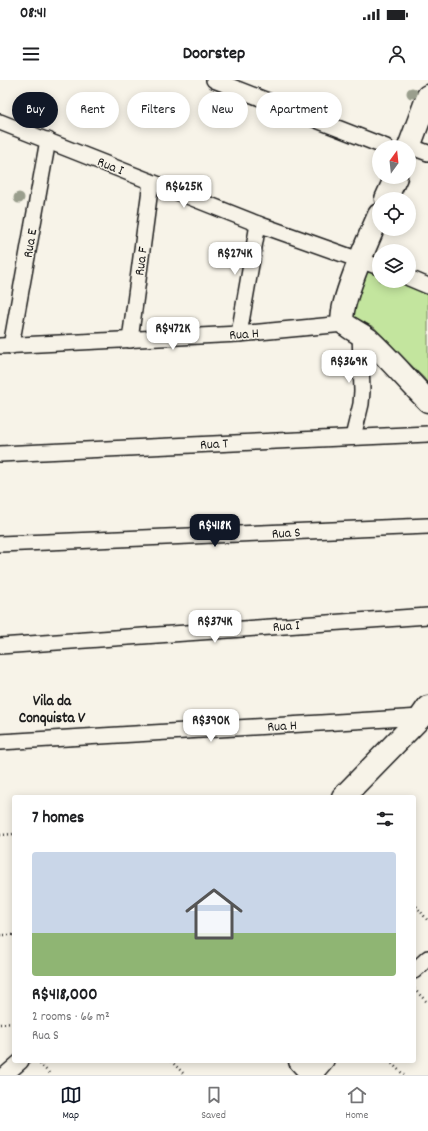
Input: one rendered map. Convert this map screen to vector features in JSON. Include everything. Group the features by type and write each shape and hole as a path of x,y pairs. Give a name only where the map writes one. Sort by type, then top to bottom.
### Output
{"main road":[{"path":"416,145 428,96"},
{"path":"372,230 359,259 344,306 342,320 367,338 428,401"},
{"path":"344,795 425,712"},
{"path":"302,1063 314,1075"}],"street":[{"path":"214,80 372,142"},
{"name":"Rua I","path":"0,122 258,224 372,264"},
{"name":"Rua E","path":"6,346 48,140"},
{"name":"Rua F","path":"130,340 151,182"},
{"path":"239,334 258,224"},
{"path":"416,281 428,286"},
{"path":"352,328 362,391 361,404 353,437"},
{"name":"Rua H","path":"6,346 352,328"},
{"name":"Rua T","path":"0,454 428,434"},
{"name":"Rua S","path":"0,544 428,526"},
{"name":"Rua I","path":"0,646 428,616"},
{"name":"Rua H","path":"0,742 425,712"},
{"path":"416,969 428,958"},
{"path":"5,1075 19,1063"},
{"path":"314,1075 324,1063"}],"path":[{"path":"0,835 12,834"},
{"path":"416,906 428,921"},
{"path":"0,936 12,935"},
{"path":"416,991 428,1003"},
{"path":"0,1024 12,1023"},
{"path":"39,1063 51,1075"},
{"path":"173,1063 185,1075"},
{"path":"391,1063 404,1075"}],"green space":[{"path":"367,271 372,273 372,288 412,288 428,294 428,384 424,378 374,327 351,317"}],"district":[{"name":"Vila da Conquista V","path":"52,708"}]}
